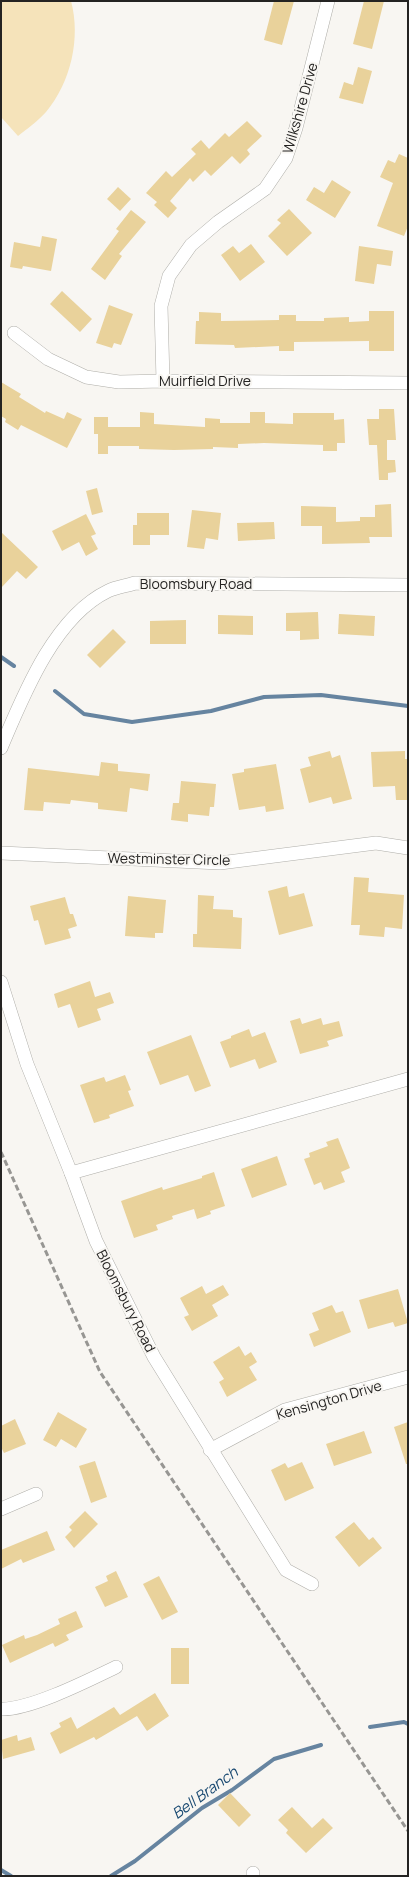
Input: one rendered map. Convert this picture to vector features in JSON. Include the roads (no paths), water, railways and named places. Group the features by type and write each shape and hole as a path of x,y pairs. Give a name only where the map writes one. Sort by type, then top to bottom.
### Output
{"street":[{"name":"Wilkshire Drive","path":"163,381 161,306 169,276 191,244 218,222 265,189 286,158 296,128 328,1"},
{"name":"Muirfield Drive","path":"14,333 48,359 86,377 119,382 408,383"},
{"name":"Bloomsbury Road","path":"1,748 45,655 64,626 86,606 108,591 134,583 408,585"},
{"name":"Westminster Circle","path":"1,853 220,863 376,843 408,848"},
{"name":"Bloomsbury Road","path":"1,982 27,1064 71,1173 96,1241 147,1343 210,1450 286,1570 312,1584"},
{"path":"71,1173 408,1079"},
{"name":"Kensington Drive","path":"210,1450 285,1410 408,1377"},
{"path":"1,1509 36,1494"},
{"path":"1,1709 9,1709 34,1702 116,1667"}],"waterway":[{"path":"1,657 14,666"},
{"path":"55,691 84,714 132,722 211,711 264,697 321,695 408,706"},
{"name":"Bell Branch","path":"370,1727 404,1722 408,1724"},
{"name":"Bell Branch","path":"111,1876 135,1861 202,1808 232,1790 274,1759 321,1745"},
{"name":"Bell Branch","path":"1,1870 11,1876"}],"railway":[{"path":"1,1152 100,1372 408,1831"}]}
